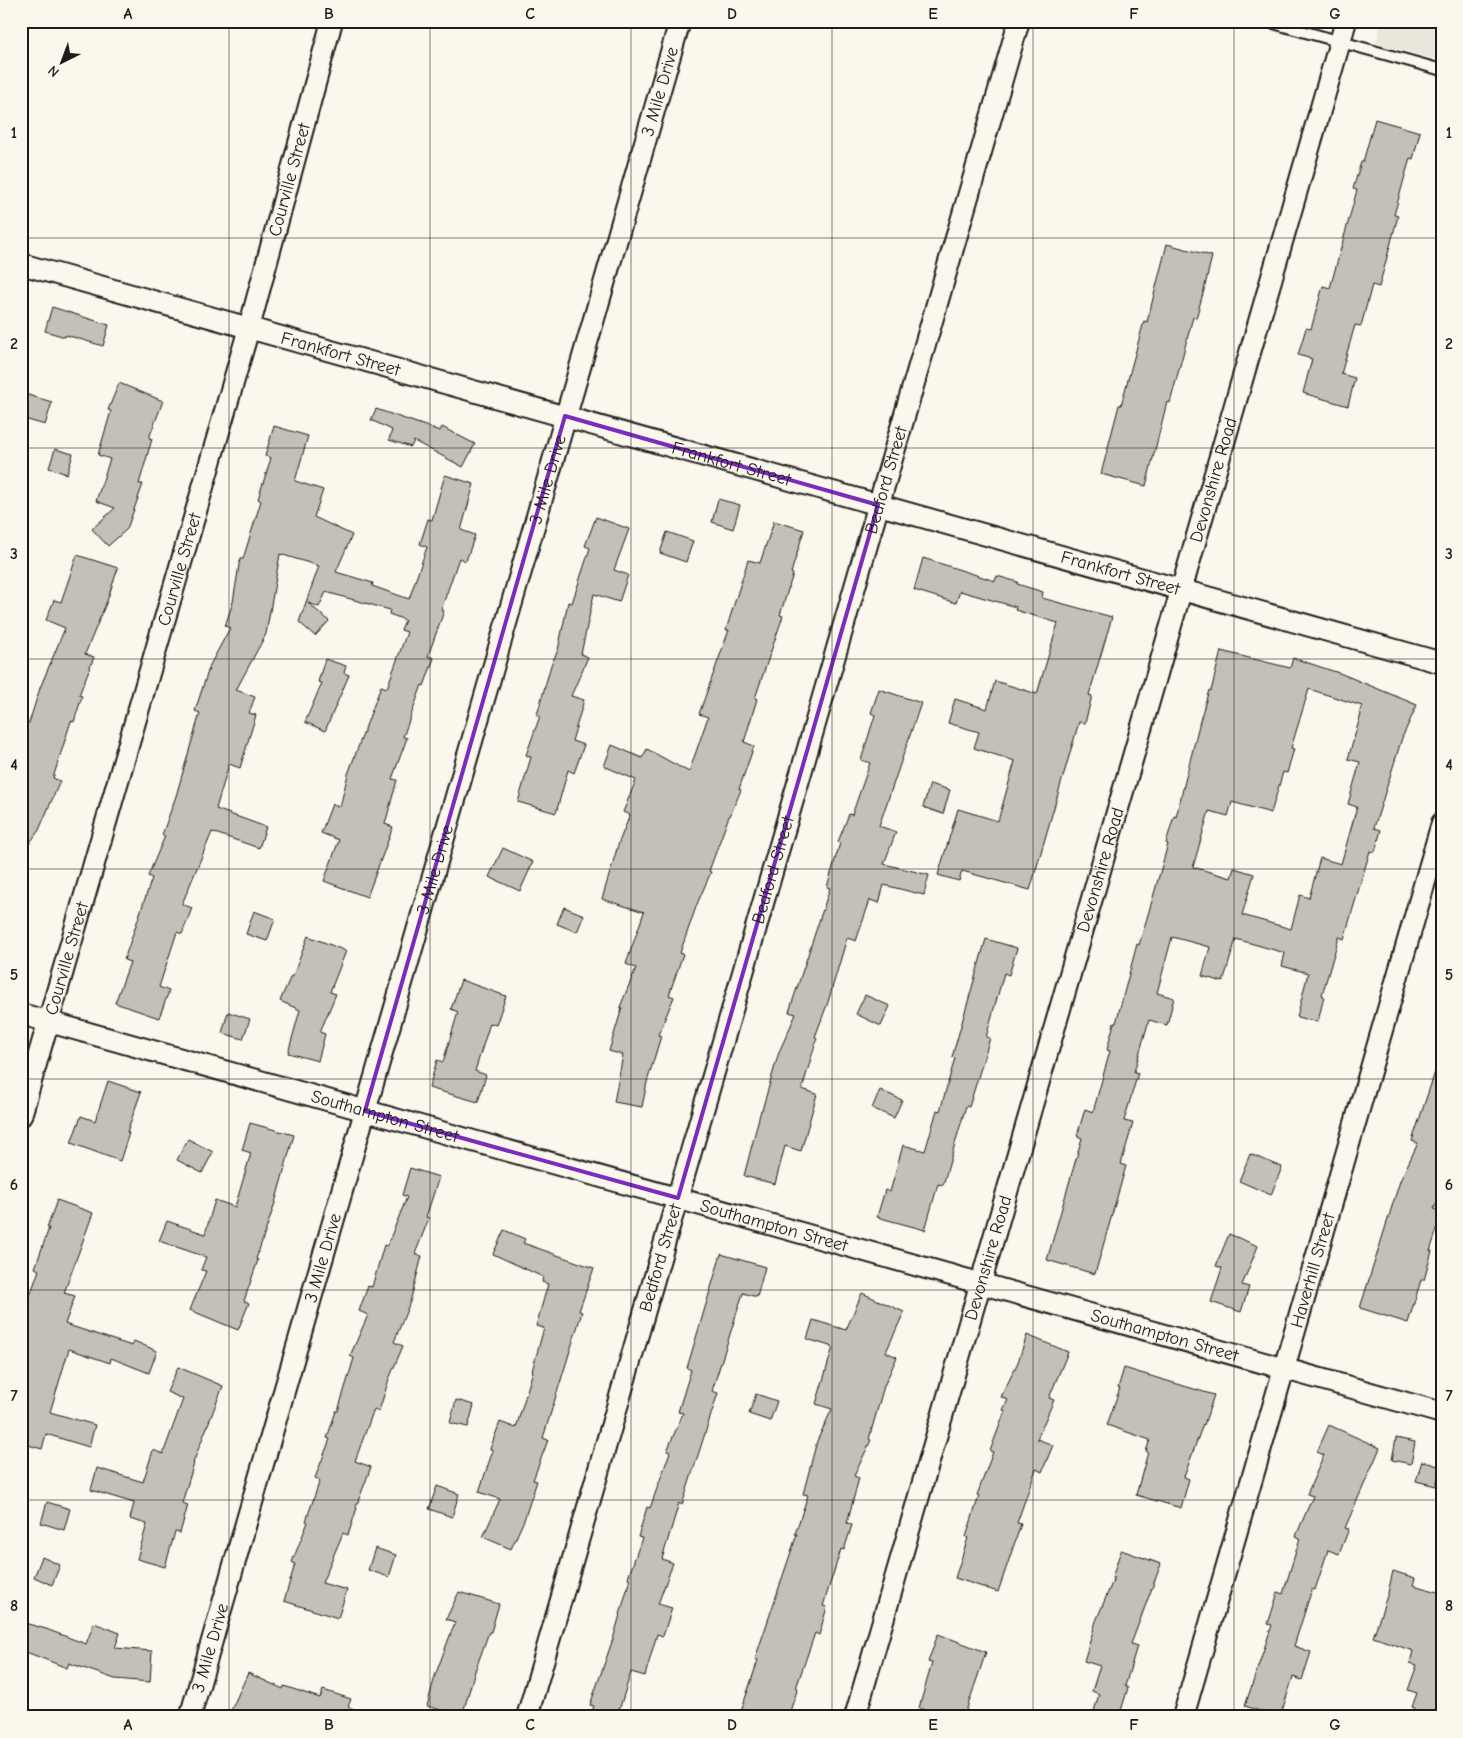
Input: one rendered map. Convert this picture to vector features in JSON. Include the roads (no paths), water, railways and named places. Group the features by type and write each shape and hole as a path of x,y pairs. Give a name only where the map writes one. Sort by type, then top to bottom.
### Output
{"street":[{"name":"Courville Street","path":"21,1116 249,328 332,21"},
{"name":"3 Mile Drive","path":"190,1717 680,21"},
{"name":"Bedford Street","path":"527,1717 1019,21"},
{"name":"Devonshire Road","path":"855,1717 1346,21"},
{"name":"Frankfort Street","path":"21,264 1442,663"},
{"name":"Haverhill Street","path":"1183,1717 1442,823"},
{"name":"Southampton Street","path":"21,1014 1442,1413"}],"lane":[{"path":"1266,21 1442,70"}]}
